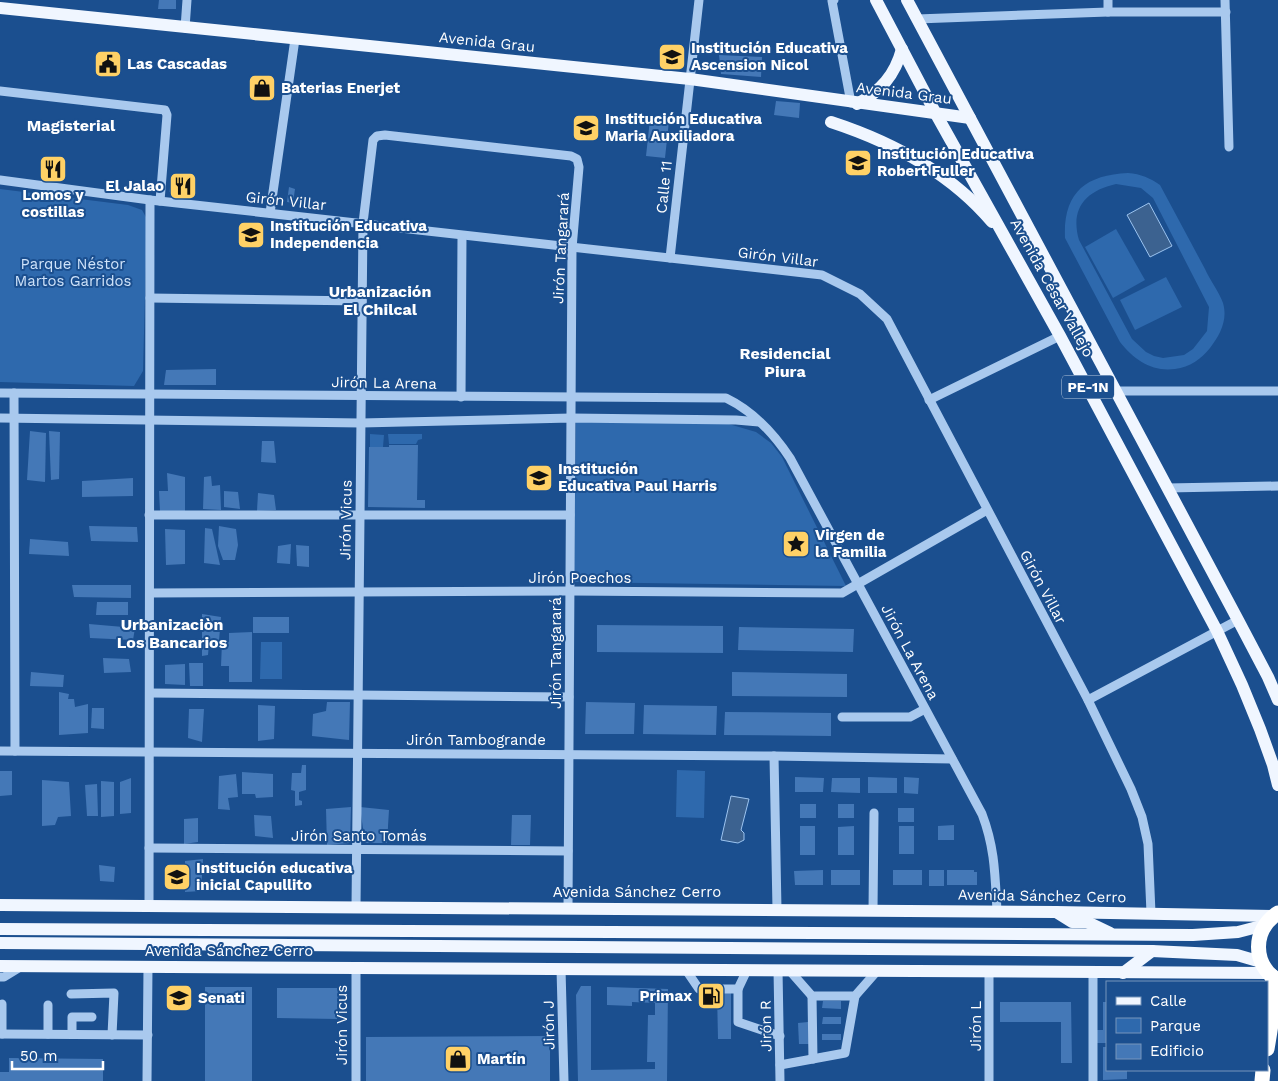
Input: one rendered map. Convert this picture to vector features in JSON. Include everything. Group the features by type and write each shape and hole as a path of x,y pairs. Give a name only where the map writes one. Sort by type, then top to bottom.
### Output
{"highway":[{"path":"1268,1043 1274,1005 1274,988 1258,943 1272,918"}],"main road":[{"name":"Avenida César Vallejo","path":"876,0 936,114 1060,336 1217,631 1260,729 1278,785"},
{"name":"Avenida César Vallejo","path":"907,0 1238,620 1278,700"},
{"name":"Avenida Grau","path":"0,8 690,80 970,118"},
{"path":"854,103 870,97 882,88 898,63 902,49"},
{"path":"831,122 899,148 930,167 959,189 985,215 1008,243"},
{"name":"Avenida Sánchez Cerro","path":"0,905 997,911 1151,913 1272,918"},
{"path":"1056,912 1072,922 1087,922 1114,935"},
{"name":"Avenida Sánchez Cerro","path":"0,929 1194,935 1238,932 1272,918"},
{"name":"Avenida Sánchez Cerro","path":"0,943 1152,952 1237,955 1270,973"},
{"path":"1123,973 1152,952"},
{"name":"Avenida Sánchez Cerro","path":"0,966 1270,973"}],"street":[{"path":"185,28 188,0"},
{"name":"Calle 11","path":"670,258 698,0"},
{"path":"834,0 832,1 854,103"},
{"path":"1108,0 1108,12"},
{"path":"1225,0 1229,147"},
{"path":"918,19 1108,12 1226,12"},
{"path":"270,213 295,39"},
{"path":"0,92 165,110 167,115 160,201"},
{"name":"Jirón Vicus","path":"356,907 363,223 373,140 377,136 385,135 561,155 577,159"},
{"name":"Jirón Tangarará","path":"568,908 572,248 579,167 577,159"},
{"name":"Girón Villar","path":"0,180 150,200 822,275 860,294 886,319 1088,700 1132,789 1142,817 1148,844 1151,913"},
{"path":"149,906 150,200"},
{"path":"461,397 462,236"},
{"path":"150,298 362,301"},
{"path":"930,400 1060,336"},
{"path":"1116,391 1278,391"},
{"name":"Jirón La Arena","path":"0,393 726,398 742,405 776,438 790,458 982,814 990,834 994,855 997,911"},
{"path":"14,393 15,751"},
{"path":"0,418 361,423 570,418 736,420 759,422"},
{"path":"1167,488 1277,487"},
{"name":"Jirón Poechos","path":"150,593 570,591 842,593 987,510"},
{"path":"149,515 570,515"},
{"path":"1088,700 1238,620"},
{"path":"150,693 569,696"},
{"path":"842,717 910,717 925,708"},
{"name":"Jirón Tambogrande","path":"0,751 774,756 952,759"},
{"path":"774,756 777,909"},
{"path":"873,910 874,813"},
{"name":"Jirón Santo Tomás","path":"149,848 568,851"},
{"path":"0,977 4,977 23,966"},
{"path":"148,967 148,1081"},
{"name":"Jirón Vicus","path":"356,968 356,1081"},
{"name":"Jirón J","path":"561,969 564,1081"},
{"path":"686,970 699,989 738,989"},
{"path":"747,970 738,989 738,1022 780,1036"},
{"path":"784,970 812,996 855,996"},
{"name":"Jirón R","path":"780,1081 780,1036 784,970"},
{"path":"780,1066 845,1054 855,996 877,971"},
{"name":"Jirón L","path":"989,972 989,1081"},
{"path":"1093,972 1093,1081"},
{"path":"72,994 114,993 112,1035"},
{"path":"812,996 813,1059"},
{"path":"2,1004 1,1034 148,1035"},
{"path":"48,1005 48,1034"},
{"path":"72,1034 72,1017 92,1017"}],"green space":[{"path":"1137,174 1149,178 1160,185 1223,303 1224,321 1217,338 1203,356 1186,366 1175,369 1151,367 1137,359 1125,348 1120,342 1065,238 1065,222 1073,198 1080,189 1089,183 1113,175","holes":["1116,184 1141,188 1153,198 1209,307 1207,331 1193,349 1184,355 1163,358 1154,356 1146,352 1132,339 1079,240 1077,219 1082,203 1088,197 1096,191"]},
{"name":"Parque Néstor Martos Garridos","path":"0,189 128,205 142,210 147,219 143,371 134,386 0,382"},
{"path":"1116,229 1145,280 1113,298 1085,247"},
{"path":"1166,277 1182,307 1135,330 1120,300"},
{"path":"576,422 722,422 756,432 771,443 782,457 846,586 574,582"},
{"path":"370,434 384,435 383,447 370,447"},
{"path":"388,434 422,434 422,439 418,440 416,444 389,444"},
{"path":"261,642 282,642 282,679 260,679"},
{"path":"677,770 705,771 704,818 676,817"}],"shaded area":[{"path":"1149,203 1172,246 1150,257 1127,215"},
{"path":"731,796 749,799 741,830 744,833 744,840 738,843 721,840"}],"building":[{"path":"159,0 176,0 176,9 158,9"},
{"path":"719,55 762,57 761,77 721,74"},
{"name":"Baterias Enerjet","path":"251,78 274,80 272,98 249,95"},
{"path":"776,101 800,103 799,118 774,115"},
{"path":"650,119 669,121 665,158 646,156"},
{"name":"El Jalao","path":"172,176 196,180 193,194 169,192"},
{"path":"289,187 295,189 293,203 287,202"},
{"path":"216,369 216,385 164,385 166,370"},
{"path":"30,431 46,433 45,482 27,480"},
{"path":"49,431 60,432 59,479 51,480"},
{"path":"262,441 274,441 276,463 261,462"},
{"path":"389,445 418,445 417,500 425,500 425,508 368,507 369,447 389,447"},
{"path":"167,473 185,477 185,512 160,511 159,491 168,491"},
{"path":"211,476 212,486 220,485 221,510 203,509 204,477"},
{"path":"133,478 133,496 82,497 82,481"},
{"path":"224,491 238,492 240,509 224,507"},
{"path":"258,493 274,495 276,510 257,511"},
{"path":"89,526 137,527 138,542 91,541"},
{"path":"219,526 236,529 238,545 235,560 223,560 218,546"},
{"path":"205,528 212,529 220,565 204,563"},
{"path":"165,529 185,530 185,564 166,565"},
{"path":"30,539 68,542 69,556 29,554"},
{"path":"291,544 290,564 277,563 278,546"},
{"path":"296,545 309,546 309,567 297,566"},
{"path":"72,585 131,585 131,598 74,597"},
{"path":"97,602 128,602 128,615 96,615"},
{"path":"202,614 221,617 219,641 209,643 208,655 202,656"},
{"path":"253,617 289,617 289,633 253,633"},
{"path":"89,624 135,628 133,640 90,638"},
{"path":"597,625 723,626 723,653 597,652"},
{"path":"739,627 854,629 853,652 738,650"},
{"path":"252,632 252,682 229,682 229,666 221,666 222,642 229,642 229,633"},
{"path":"103,658 129,659 131,672 104,673"},
{"path":"189,663 203,663 203,686 190,686"},
{"path":"185,664 185,685 165,684 165,665"},
{"path":"31,672 64,675 63,687 30,686"},
{"path":"732,672 847,674 847,697 732,696"},
{"path":"59,692 69,694 68,699 74,699 75,707 88,704 88,733 59,735"},
{"path":"327,702 350,702 349,740 312,736 313,714 326,711"},
{"path":"586,702 635,703 634,734 585,734"},
{"path":"258,705 275,706 274,739 258,741"},
{"path":"644,705 717,706 716,735 643,734"},
{"path":"92,708 104,708 104,729 91,728"},
{"path":"189,709 204,709 202,742 188,738"},
{"path":"725,712 831,713 831,736 724,735"},
{"path":"302,765 306,765 306,790 299,792 299,800 302,801 302,805 295,806 295,791 291,790 292,773 301,773"},
{"path":"0,771 12,771 12,795 0,796"},
{"path":"242,772 273,774 273,797 256,798 255,794 242,794"},
{"path":"236,774 238,797 228,798 230,810 218,809 219,776"},
{"path":"795,777 824,778 823,792 795,792"},
{"path":"868,777 897,778 897,793 868,793"},
{"path":"904,777 919,778 918,794 904,793"},
{"path":"131,778 131,813 120,814 120,782"},
{"path":"832,778 860,778 860,793 831,792"},
{"path":"42,780 69,782 71,816 58,817 55,825 42,826"},
{"path":"101,781 114,782 114,816 101,817"},
{"path":"97,784 98,816 87,816 85,785"},
{"path":"800,804 816,804 816,818 800,818"},
{"path":"838,804 854,804 854,818 838,818"},
{"path":"351,807 350,843 327,845 326,809"},
{"path":"360,807 389,810 387,843 365,843"},
{"path":"898,808 914,808 914,822 898,822"},
{"path":"254,815 271,816 273,838 255,836"},
{"path":"512,815 531,815 530,845 511,845"},
{"path":"198,818 198,842 184,844 184,819"},
{"path":"954,825 954,840 938,840 938,826"},
{"path":"800,826 815,826 815,855 800,855"},
{"path":"854,826 854,855 838,855 838,827"},
{"path":"899,826 914,826 914,854 899,854"},
{"path":"203,859 201,891 185,892 185,861"},
{"path":"99,865 115,867 114,882 100,881"},
{"path":"823,870 823,885 795,885 794,871"},
{"path":"831,870 860,870 860,885 831,885"},
{"path":"893,870 922,870 922,885 893,885"},
{"path":"929,870 944,870 944,886 929,886"},
{"path":"947,870 974,870 974,872 977,872 977,885 947,885"},
{"path":"581,986 591,986 591,1070 655,1069 655,1062 647,1062 648,1015 655,1015 655,1003 632,1002 632,1006 607,1005 607,987 668,989 667,1081 578,1081 576,995"},
{"path":"205,987 252,987 252,1081 205,1081"},
{"path":"277,988 338,988 337,1019 277,1018"},
{"path":"731,991 731,1039 718,1039 717,992"},
{"path":"823,1001 841,1001 841,1009 822,1008"},
{"path":"1000,1002 1071,1002 1072,1063 1061,1063 1061,1022 1000,1022"},
{"path":"1103,1002 1106,1002 1106,1043 1097,1043 1097,1030 1103,1030"},
{"path":"823,1017 841,1017 841,1024 822,1024"},
{"path":"808,1022 809,1044 799,1044 798,1023"},
{"path":"822,1034 841,1034 841,1040 822,1040"},
{"name":"Martín","path":"550,1036 550,1081 366,1081 366,1037"},
{"path":"1103,1047 1106,1047 1106,1071 1127,1071 1127,1079 1103,1080"},
{"path":"9,1058 103,1059 103,1081 0,1081 0,1072 9,1072"}],"place":[{"name":"Institución Educativa Ascension Nicol","path":"672,57"},
{"name":"Las Cascadas","path":"108,64"},
{"name":"Baterias Enerjet","path":"262,88"},
{"name":"Institución Educativa Maria Auxiliadora","path":"586,128"},
{"name":"Institución Educativa Robert Fuller","path":"858,163"},
{"name":"Lomos y costillas","path":"53,169"},
{"name":"El Jalao","path":"183,186"},
{"name":"Institución Educativa Independencia","path":"251,235"},
{"name":"Institución Educativa Paul Harris","path":"539,478"},
{"name":"Virgen de la Familia","path":"796,544"},
{"name":"Institución educativa inicial Capullito","path":"177,877"},
{"name":"Primax","path":"711,996"},
{"name":"Senati","path":"179,998"},
{"name":"Martín","path":"458,1059"}],"district":[{"name":"Magisterial","path":"71,125"},
{"name":"Urbanización El Chilcal","path":"380,300"},
{"name":"Residencial Piura","path":"785,362"},
{"name":"Urbanizaciòn Los Bancarios","path":"172,633"}]}
